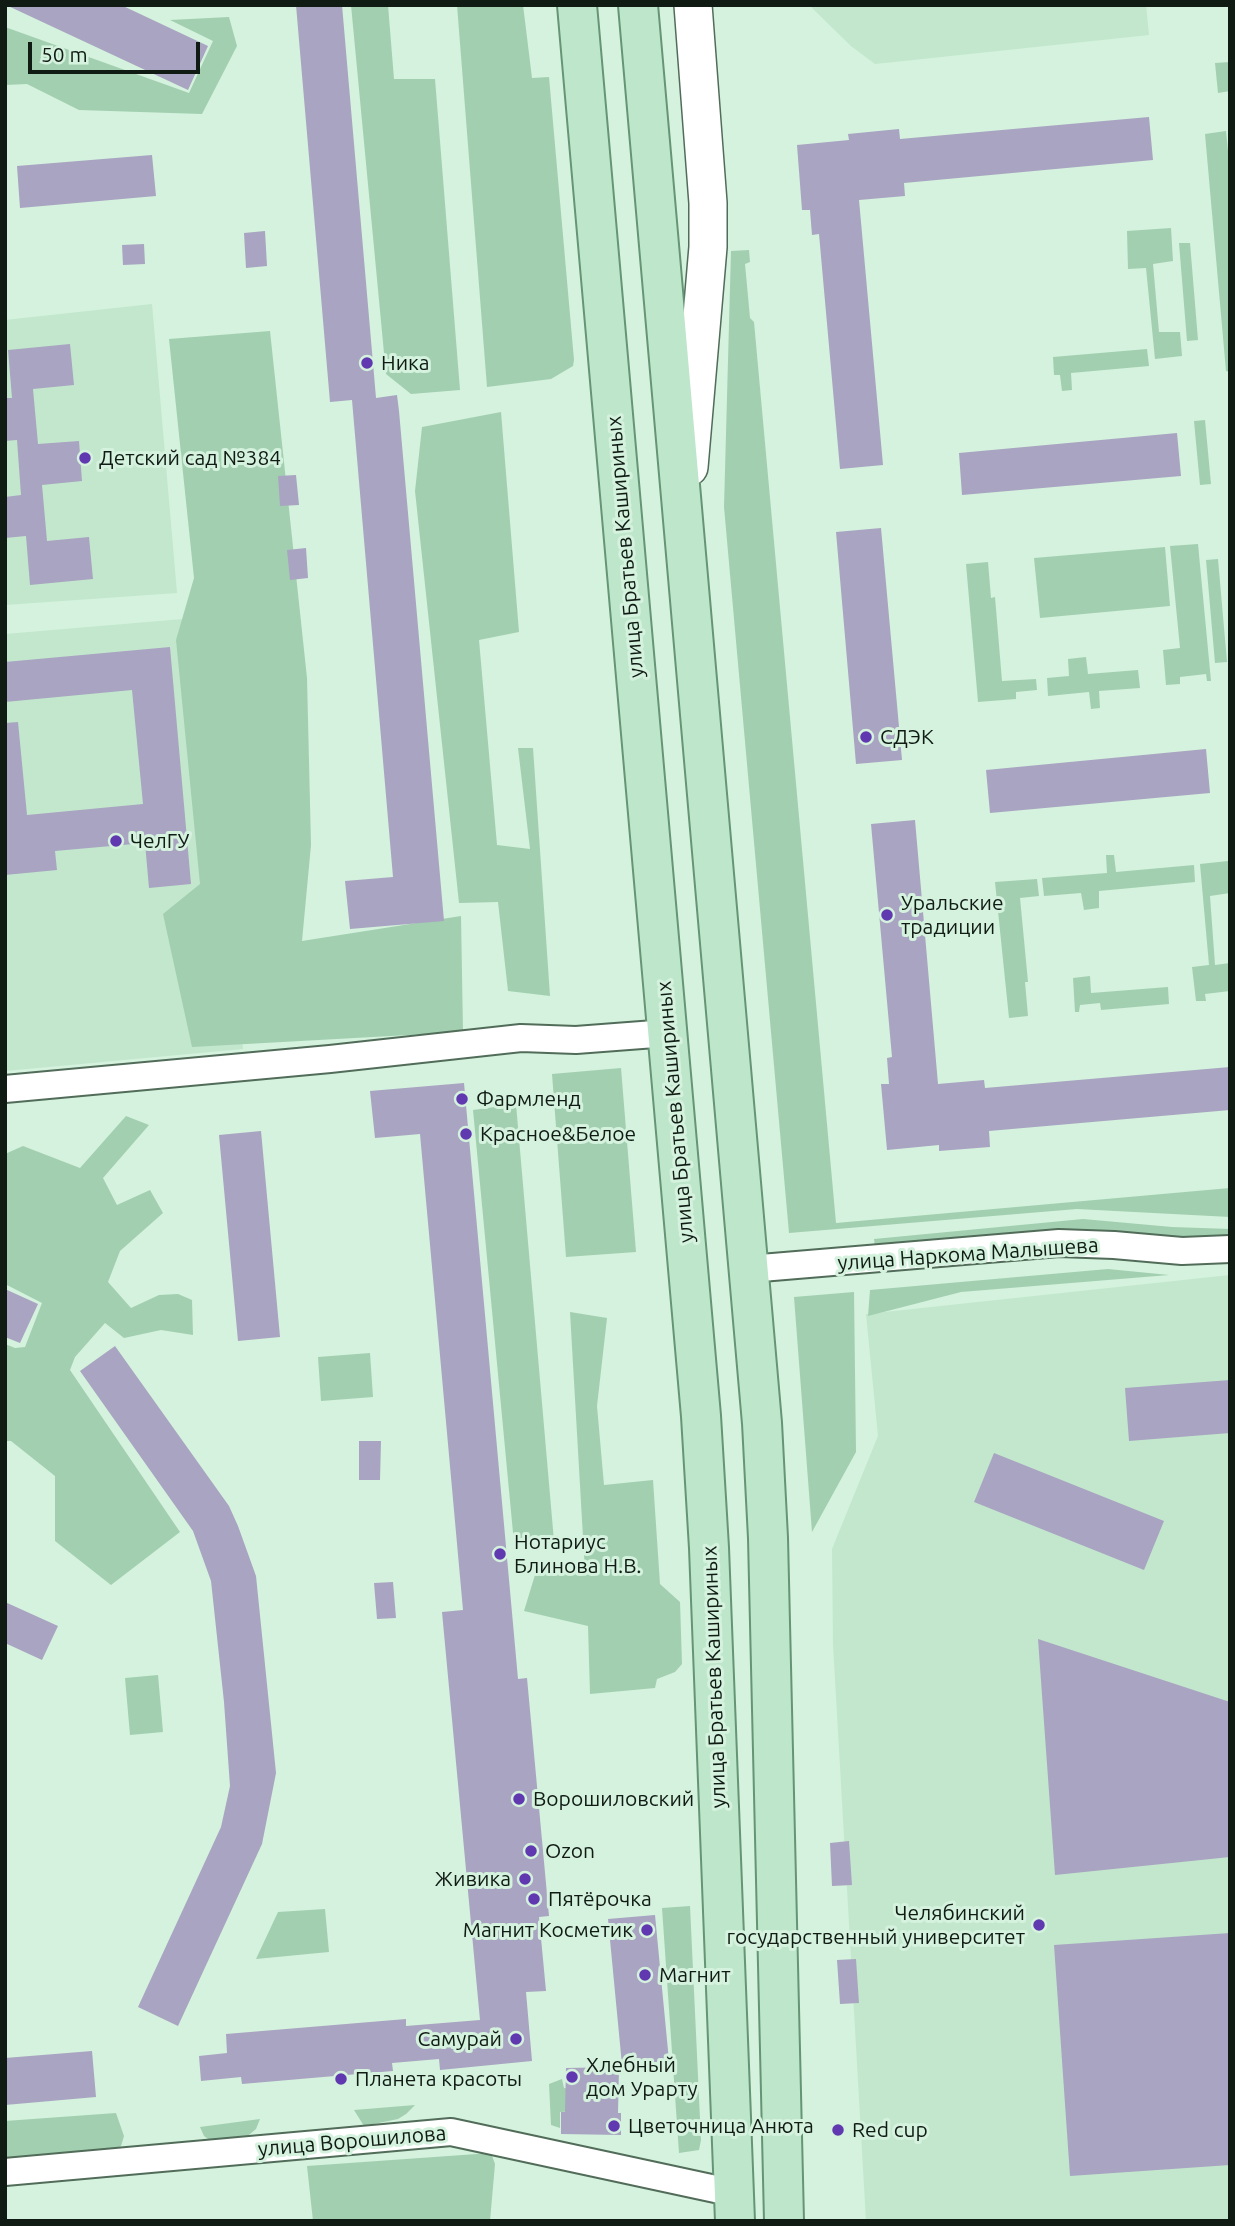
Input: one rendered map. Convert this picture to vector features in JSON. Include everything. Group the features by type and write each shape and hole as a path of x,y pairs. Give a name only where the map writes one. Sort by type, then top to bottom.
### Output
{"main road":[{"name":"улица Братьев Кашириных","path":"577,5 701,1416 709,1548 734,2207"},
{"path":"638,5 762,1423 768,1538 784,2221"},
{"path":"683,535 708,247 708,203 693,5"},
{"name":"улица Ворошилова","path":"734,2207 766,2221"}],"street":[{"path":"5,1089 330,1059 521,1038 576,1040 668,1033"},
{"name":"улица Наркома Малышева","path":"749,1269 1059,1243 1182,1251 1230,1249"},
{"name":"улица Ворошилова","path":"5,2172 451,2132 734,2207"}],"shaded area":[{"path":"351,5 388,5 394,79 435,79 460,390 411,394 386,374"},
{"path":"457,5 523,5 532,78 549,77 574,360 573,366 551,379 487,387"},
{"path":"809,5 1146,5 1149,35 875,64 851,46"},
{"path":"229,17 237,46 202,114 79,110 27,84 5,85 5,27 189,93 213,41 170,20"},
{"path":"1230,62 1230,91 1218,93 1215,63"},
{"path":"1226,131 1230,171 1230,372 1226,371 1205,134"},
{"path":"1171,228 1173,261 1153,264 1159,332 1180,332 1182,356 1155,359 1146,268 1128,269 1127,231"},
{"path":"1179,243 1190,243 1198,340 1187,341"},
{"path":"749,250 750,262 745,264 750,318 754,322 836,1223 1230,1188 1230,1217 1077,1209 789,1233 724,507 731,251"},
{"name":"Детский сад №384","path":"152,304 177,593 5,605 5,320"},
{"path":"270,331 307,678 311,845 302,941 461,916 463,1032 192,1047 163,914 200,884 176,640 194,578 169,339"},
{"path":"1147,349 1149,366 1071,373 1072,390 1062,391 1060,375 1054,375 1053,357"},
{"path":"501,412 519,632 479,640 497,845 530,849 518,748 533,748 550,996 508,991 498,902 459,903 415,491 422,427"},
{"path":"1205,420 1211,484 1200,485 1194,421"},
{"path":"1198,544 1211,681 1207,681 1206,674 1180,677 1180,684 1166,685 1163,650 1180,648 1170,546"},
{"path":"1165,547 1170,606 1040,618 1034,558"},
{"path":"1218,559 1227,662 1215,663 1206,560"},
{"path":"988,562 991,598 995,597 1002,681 1036,679 1037,690 1016,692 1016,699 978,702 966,564"},
{"name":"ЧелГУ","path":"207,617 243,1049 5,1071 5,634"},
{"path":"1086,657 1088,674 1138,670 1140,688 1099,691 1100,708 1091,709 1089,692 1048,696 1047,678 1069,676 1068,659"},
{"path":"1106,855 1114,855 1116,872 1194,865 1195,882 1099,891 1099,908 1084,910 1081,893 1044,896 1042,878 1107,873"},
{"path":"1228,861 1230,893 1210,896 1215,965 1230,963 1230,991 1205,994 1206,1001 1196,1001 1192,967 1209,965 1200,864"},
{"path":"1037,879 1039,896 1020,898 1028,982 1025,982 1028,1016 1009,1018 995,882"},
{"path":"1090,976 1091,993 1168,987 1169,1004 1101,1010 1100,1003 1080,1005 1079,1012 1075,1012 1073,978"},
{"path":"621,1068 636,1252 566,1257 552,1074"},
{"path":"516,1104 554,1541 514,1543 473,1110"},
{"path":"126,1116 149,1125 103,1178 117,1205 150,1190 163,1213 120,1251 108,1282 131,1308 159,1295 178,1294 192,1300 193,1335 161,1330 124,1338 105,1323 75,1357 70,1370 180,1532 111,1585 55,1541 55,1476 11,1441 5,1441 5,1344 15,1348 25,1347 42,1303 5,1284 5,1154 23,1146 80,1168"},
{"path":"1083,1219 1230,1229 1230,1237 1175,1237 1082,1229 875,1248 874,1239"},
{"path":"1108,1269 1169,1275 961,1292 868,1316 870,1290"},
{"name":"Челябинский государственный университет","path":"1230,1275 1230,2221 866,2221 833,1644 832,1549 878,1436 866,1314"},
{"path":"854,1292 856,1452 812,1532 794,1297"},
{"path":"570,1312 607,1318 597,1406 604,1485 653,1480 660,1584 680,1602 682,1664 675,1672 657,1679 655,1688 590,1694 588,1626 524,1611 538,1565 585,1572"},
{"path":"370,1353 373,1397 321,1401 318,1357"},
{"path":"158,1675 163,1732 130,1735 125,1678"},
{"path":"690,1906 701,2140 699,2150 679,2153 662,1908"},
{"path":"325,1909 329,1952 256,1959 278,1912"},
{"path":"562,2079 564,2088 579,2090 579,2111 560,2112 560,2128 551,2125 549,2084"},
{"path":"415,2105 398,2119 364,2126 354,2110"},
{"path":"116,2113 124,2136 121,2146 114,2151 5,2161 5,2121"},
{"path":"260,2119 256,2129 244,2139 211,2141 204,2136 200,2127"},
{"path":"491,2153 495,2164 490,2221 313,2221 307,2166"}],"building":[{"path":"6,5 121,5 208,46 188,90"},
{"path":"296,5 342,5 376,398 397,395 399,411 444,921 350,929 345,881 393,877 352,400 330,402"},
{"path":"1149,117 1153,160 904,183 905,196 859,200 883,465 840,469 819,234 812,235 810,210 802,210 797,145 849,140 848,134 899,129 900,139"},
{"path":"152,155 156,196 20,208 17,166"},
{"path":"265,231 267,266 246,268 244,233"},
{"path":"144,244 145,264 123,265 122,245"},
{"path":"70,344 74,385 33,389 38,444 79,441 82,481 42,485 47,541 89,537 93,579 30,585 26,536 5,538 5,497 21,495 17,440 5,441 5,398 12,398 8,350"},
{"path":"1177,433 1181,476 962,495 959,453"},
{"path":"296,475 299,505 280,506 278,476"},
{"path":"881,528 902,760 856,764 836,532"},
{"path":"306,548 308,578 290,580 287,550"},
{"path":"170,647 191,884 149,888 145,843 55,851 57,870 5,875 5,723 18,722 27,815 143,804 132,690 5,702 5,662"},
{"path":"1206,749 1210,793 990,813 986,770"},
{"path":"915,820 938,1084 984,1080 985,1088 1230,1067 1230,1110 989,1131 990,1147 939,1151 939,1145 887,1150 881,1084 889,1084 887,1058 892,1057 871,824"},
{"path":"464,1083 518,1679 527,1678 549,1916 539,1917 546,1991 526,1992 532,2061 440,2070 439,2059 392,2063 393,2071 242,2084 241,2077 201,2081 199,2056 227,2053 226,2034 406,2019 406,2026 480,2020 442,1612 463,1610 420,1134 375,1138 370,1091"},
{"path":"261,1131 280,1337 238,1341 219,1135"},
{"path":"5,1289 38,1304 20,1343 5,1337"},
{"path":"115,1346 229,1506 238,1526 256,1576 276,1773 262,1844 178,2026 138,2007 221,1827 230,1786 224,1702 211,1581 193,1531 80,1371"},
{"path":"1230,1380 1230,1433 1129,1441 1125,1388"},
{"path":"359,1441 381,1441 380,1480 359,1480"},
{"path":"994,1453 1164,1521 1144,1570 974,1502"},
{"path":"393,1582 396,1618 377,1619 374,1583"},
{"path":"5,1602 58,1626 42,1660 5,1643"},
{"path":"1038,1639 1230,1702 1230,1857 1055,1875"},
{"path":"849,1841 852,1885 832,1886 830,1843"},
{"path":"655,1915 669,2061 622,2065 608,1919"},
{"path":"1230,1933 1230,2165 1070,2176 1054,1945"},
{"path":"856,1959 859,2003 840,2004 837,1960"},
{"path":"92,2051 96,2097 5,2105 5,2058"},
{"path":"619,2067 618,2113 621,2113 621,2135 561,2134 561,2112 565,2112 566,2068"}],"place":[{"name":"Ника","path":"367,363"},
{"name":"Детский сад №384","path":"85,458"},
{"name":"СДЭК","path":"866,737"},
{"name":"ЧелГУ","path":"116,841"},
{"name":"Уральские традиции","path":"887,915"},
{"name":"Фармленд","path":"462,1099"},
{"name":"Красное&Белое","path":"466,1134"},
{"name":"Нотариус Блинова Н.В.","path":"500,1554"},
{"name":"Ворошиловский","path":"519,1799"},
{"name":"Ozon","path":"531,1851"},
{"name":"Живика","path":"525,1879"},
{"name":"Пятёрочка","path":"534,1899"},
{"name":"Челябинский государственный университет","path":"1039,1925"},
{"name":"Магнит Косметик","path":"647,1930"},
{"name":"Магнит","path":"645,1975"},
{"name":"Самурай","path":"516,2039"},
{"name":"Хлебный дом Урарту","path":"572,2077"},
{"name":"Планета красоты","path":"341,2079"},
{"name":"Цветочница Анюта","path":"614,2126"},
{"name":"Red cup","path":"838,2130"}]}
